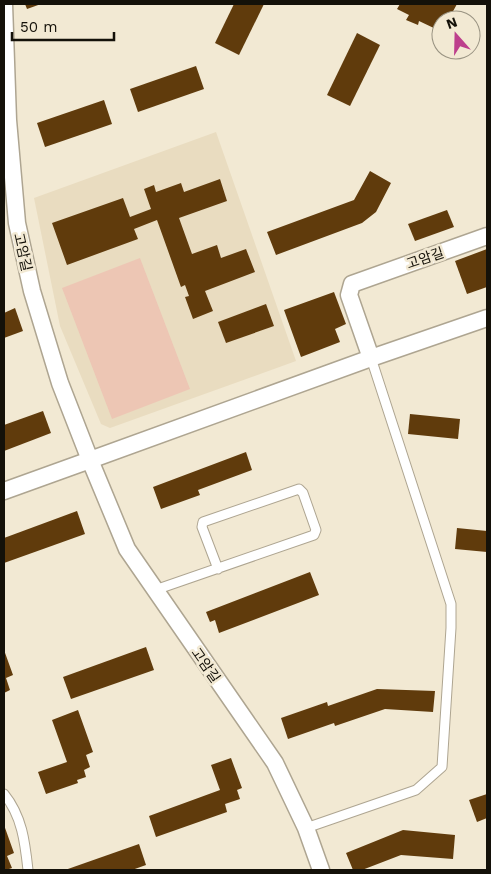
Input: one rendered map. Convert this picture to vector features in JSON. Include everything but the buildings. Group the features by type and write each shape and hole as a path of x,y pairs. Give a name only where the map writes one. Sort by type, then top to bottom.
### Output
{"street":[{"name":"고암길","path":"4,4 8,120 16,223 32,291 52,356 90,460 127,549 275,763 306,828 321,870"},
{"name":"고암길","path":"370,358 349,295 352,284 487,236"},
{"path":"4,491 370,358 487,318"}],"lane":[{"path":"306,828 416,790 442,767 451,628 450,604 370,358"},
{"path":"155,590 218,569 314,535 316,530 303,493 299,489 203,522 202,527 218,569"},
{"path":"4,794 12,805 24,834 28,870"}],"shaded area":[{"path":"216,132 296,361 110,428 101,424 60,326 34,198"},
{"path":"140,258 190,389 112,419 62,288"}]}
